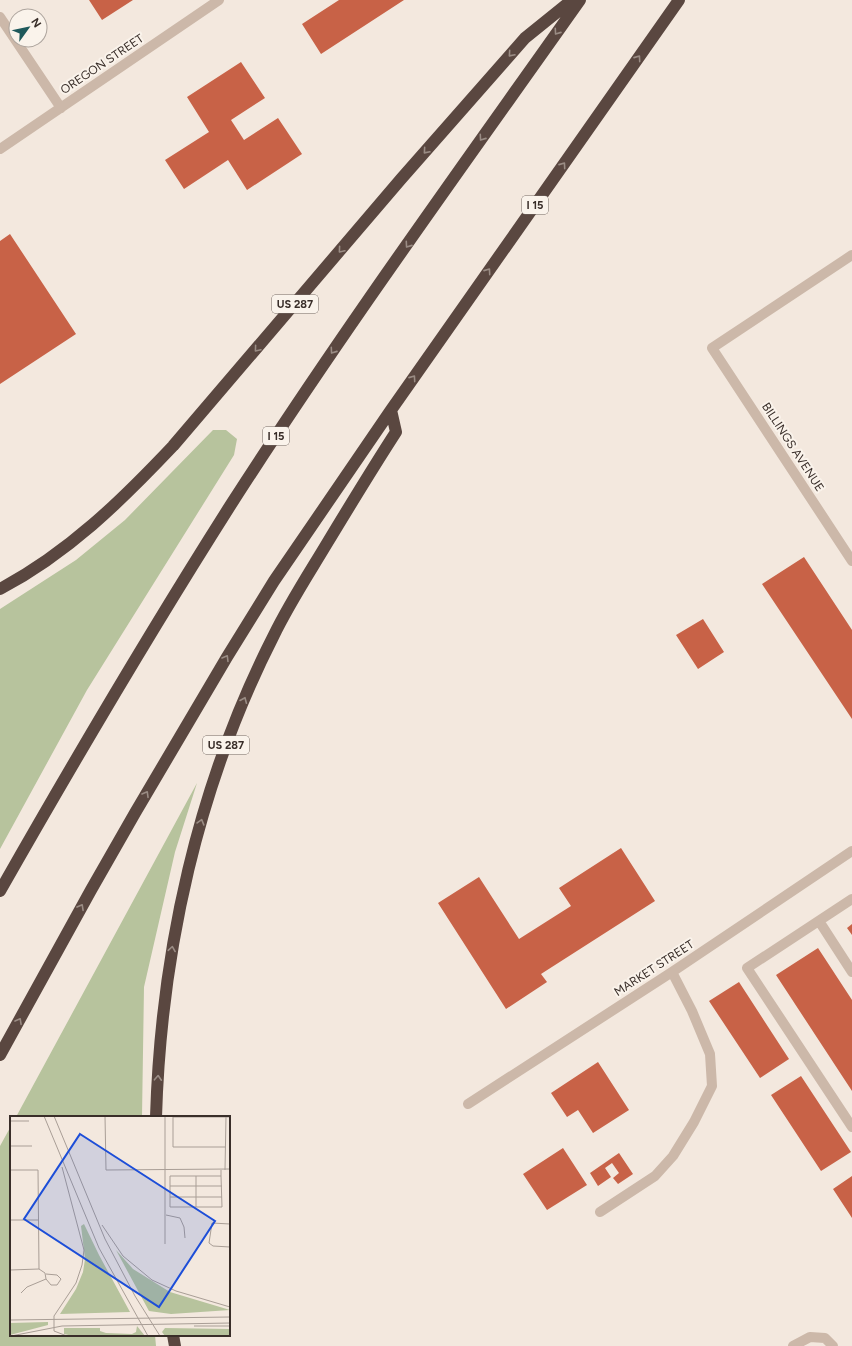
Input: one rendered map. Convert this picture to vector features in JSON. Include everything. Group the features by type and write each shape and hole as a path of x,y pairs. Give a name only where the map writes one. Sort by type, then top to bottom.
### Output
{"highway":[{"name":"US 287","path":"0,589 34,570 66,547 97,522 136,485 173,446 525,38 572,0"},
{"name":"I 15","path":"0,891 89,735 231,505 332,352 580,0"},
{"name":"I 15","path":"0,1055 91,890 223,663 274,581 391,410 679,0"},
{"name":"US 287","path":"156,1116 157,1076 161,1030 172,944 190,864 211,790 238,713 254,676 292,600 396,432 391,410"},
{"path":"173,1336 175,1346"}],"street":[{"name":"OREGON STREET","path":"0,149 219,0"},
{"path":"0,17 61,108"},
{"name":"BILLINGS AVENUE","path":"852,255 712,348 852,561"},
{"name":"MARKET STREET","path":"468,1104 672,972 852,851"},
{"path":"852,899 748,968 852,1127"},
{"path":"818,921 852,972"},
{"path":"600,1212 655,1176 673,1156 694,1122 712,1086 710,1054 692,1011 672,972"},
{"path":"793,1346 810,1337 825,1338 833,1346"}],"green space":[{"path":"213,430 226,430 237,439 234,455 87,690 0,849 0,609 76,560 125,520"},
{"path":"197,783 175,852 144,987 142,1116 17,1116"},
{"path":"10,1128 10,1336 155,1336 156,1346 0,1346 0,1146"}],"building":[{"path":"89,0 133,0 102,20"},
{"path":"339,0 404,0 321,54 302,24"},
{"path":"241,62 265,98 231,120 244,140 278,118 302,154 247,190 228,160 184,189 165,160 209,132 187,97"},
{"path":"10,234 76,334 0,384 0,241"},
{"path":"804,557 852,630 852,719 762,584"},
{"path":"703,619 724,652 698,669 676,635"},
{"path":"621,848 655,901 541,974 547,982 506,1009 438,903 479,877 519,939 571,906 559,888"},
{"path":"852,924 852,935 847,928"},
{"path":"818,948 852,1000 852,1091 776,975"},
{"path":"739,982 789,1059 760,1078 709,1001"},
{"path":"598,1062 629,1110 593,1133 578,1110 567,1117 551,1093"},
{"path":"801,1076 851,1152 821,1171 771,1095"},
{"path":"563,1148 587,1185 547,1210 523,1174"},
{"path":"619,1153 633,1174 618,1184 613,1178 619,1173 612,1163 605,1168 611,1177 598,1186 590,1173"},
{"path":"852,1176 852,1218 833,1189"}]}
